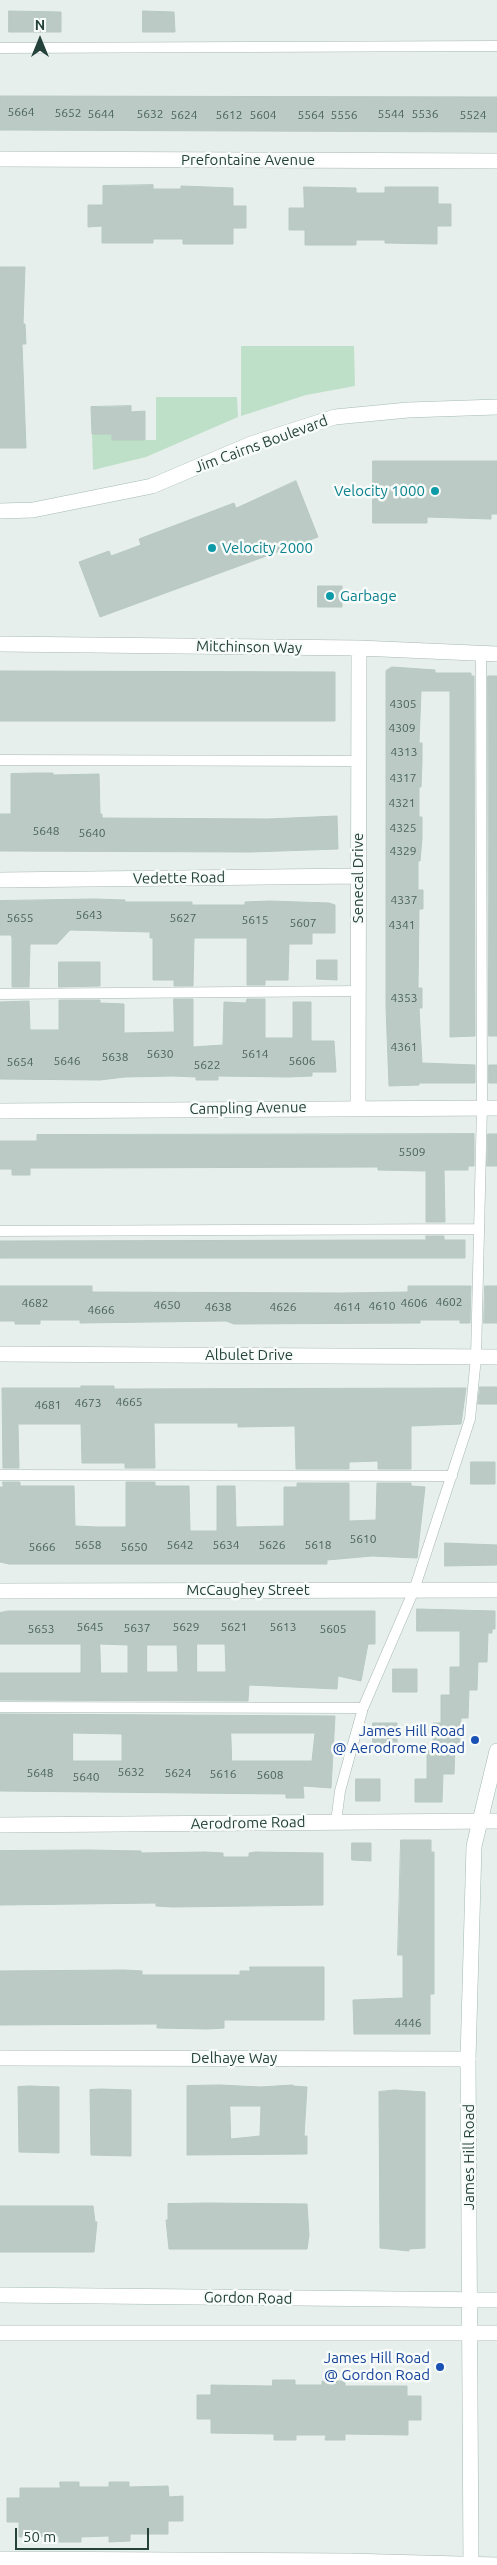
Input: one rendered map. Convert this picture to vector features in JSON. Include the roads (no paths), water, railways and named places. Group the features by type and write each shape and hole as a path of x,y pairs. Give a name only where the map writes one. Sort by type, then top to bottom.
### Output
{"street":[{"name":"Prefontaine Avenue","path":"0,159 497,161"},
{"name":"Jim Cairns Boulevard","path":"0,511 33,510 152,486 251,444 335,417 408,410 497,407"},
{"name":"Mitchinson Way","path":"0,644 359,648 497,654"},
{"name":"Senecal Drive","path":"358,1107 359,648"},
{"name":"Vedette Road","path":"0,880 358,876"},
{"name":"Campling Avenue","path":"0,1111 358,1107 497,1108"},
{"name":"Albulet Drive","path":"0,1354 497,1357"},
{"name":"McCaughey Street","path":"0,1591 497,1590"},
{"name":"James Hill Road","path":"471,2565 468,2059 474,1846 497,1751"},
{"name":"Aerodrome Road","path":"0,1825 497,1821"},
{"name":"Delhaye Way","path":"0,2058 468,2059"},
{"name":"Gordon Road","path":"0,2295 497,2300"},
{"path":"0,2333 497,2333"},
{"path":"0,2559 497,2564"}],"lane":[{"path":"0,48 497,46"},
{"path":"336,1822 340,1791 363,1708 414,1590 470,1419 476,1356 482,1107 481,653"},
{"path":"0,760 358,761"},
{"path":"0,994 358,991"},
{"path":"0,1231 478,1229"},
{"path":"0,1475 452,1476"},
{"path":"0,1707 363,1708"}],"place":[{"name":"Velocity 1000","path":"435,491"},
{"name":"Velocity 2000","path":"212,548"},
{"name":"Garbage","path":"330,596"},
{"name":"James Hill Road @ Aerodrome Road","path":"475,1740"},
{"name":"James Hill Road @ Gordon Road","path":"440,2367"}]}
